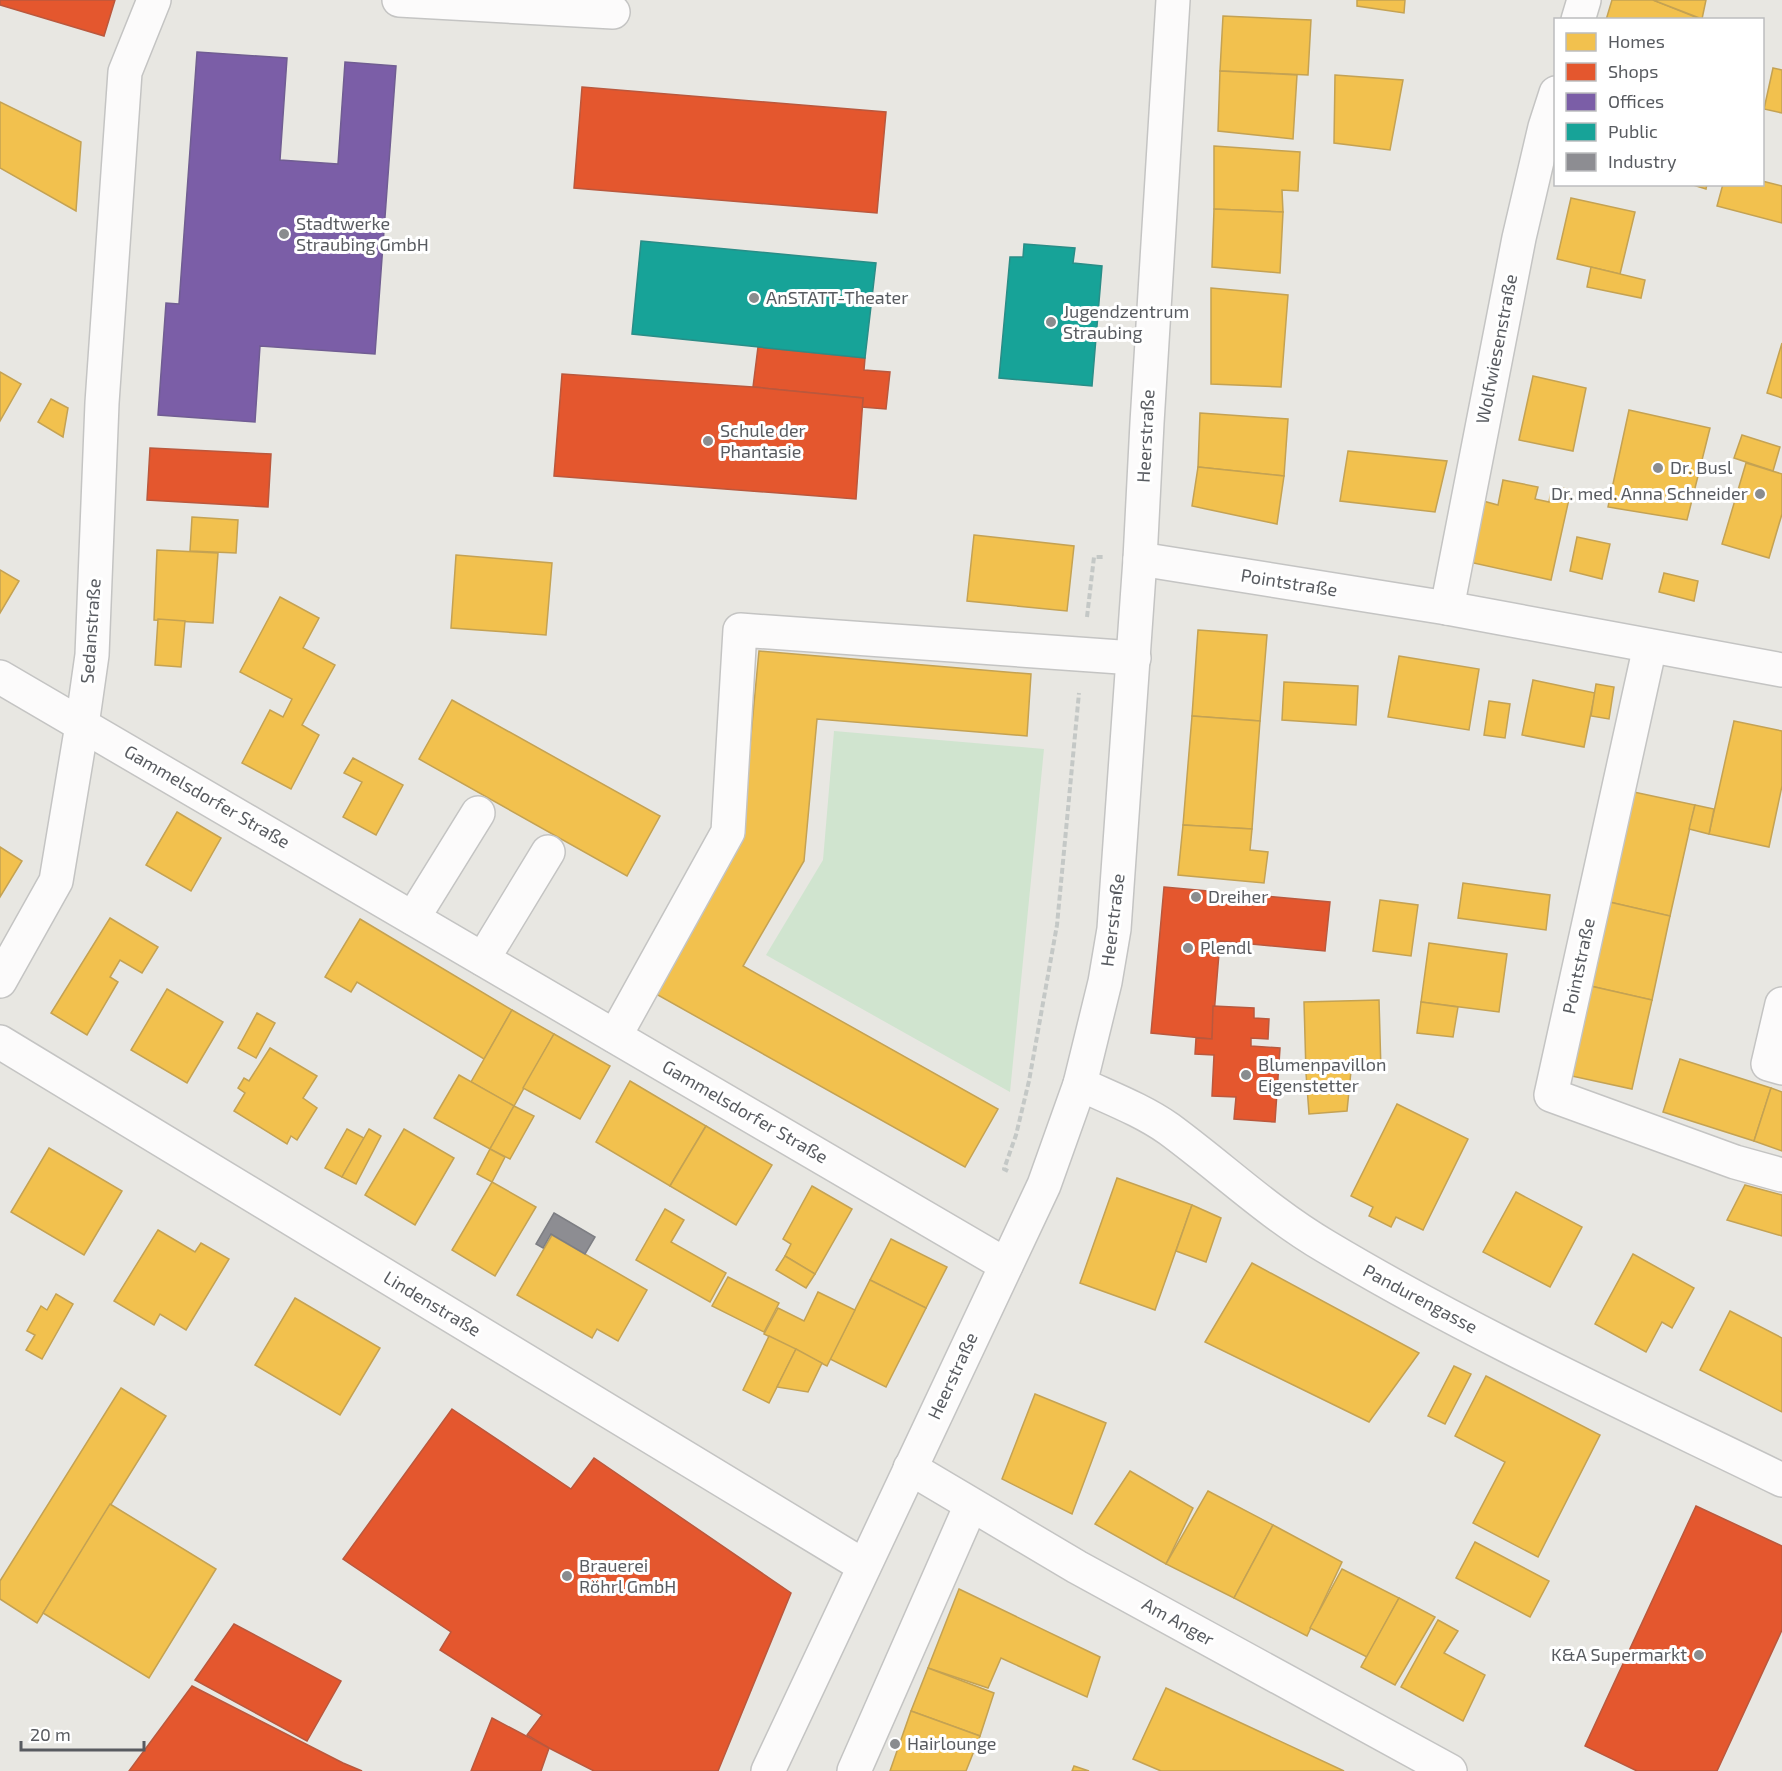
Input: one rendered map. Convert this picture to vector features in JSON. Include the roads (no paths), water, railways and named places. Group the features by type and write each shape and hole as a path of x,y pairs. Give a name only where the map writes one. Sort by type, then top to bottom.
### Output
{"street":[{"name":"Sedanstraße","path":"0,981 56,881 82,725 92,655 102,403 125,72 154,0"},
{"path":"399,0 613,12"},
{"name":"Heerstraße","path":"768,1771 1044,1185 1080,1084 1103,993 1114,929 1134,658 1173,0"},
{"path":"1579,18 1584,0"},
{"name":"Wolfwiesenstraße","path":"1447,608 1519,238 1545,127 1554,99"},
{"name":"Pointstraße","path":"1140,559 1447,608 1782,670"},
{"path":"615,1036 728,832 740,630 1134,658"},
{"name":"Pointstraße","path":"1650,646 1551,1095 1735,1162 1782,1175"},
{"name":"Gammelsdorfer Straße","path":"0,677 1006,1265"},
{"path":"413,918 478,813"},
{"path":"483,959 548,852"},
{"path":"1782,1004 1768,1064 1782,1068"},
{"name":"Lindenstraße","path":"0,1042 864,1566"},
{"name":"Pandurengasse","path":"1080,1084 1168,1128 1265,1206 1369,1273 1520,1352 1782,1480"},
{"name":"Am Anger","path":"910,1468 1077,1567 1450,1771"},
{"path":"854,1771 971,1505"}],"place":[{"name":"Stadtwerke Straubing GmbH","path":"284,234"},
{"name":"AnSTATT-Theater","path":"754,298"},
{"name":"Jugendzentrum Straubing","path":"1051,322"},
{"name":"Schule der Phantasie","path":"708,441"},
{"name":"Dr. Busl","path":"1658,468"},
{"name":"Dr. med. Anna Schneider","path":"1760,494"},
{"name":"Dreiher","path":"1196,897"},
{"name":"Plendl","path":"1188,948"},
{"name":"Blumenpavillon Eigenstetter","path":"1246,1075"},
{"name":"Brauerei Röhrl GmbH","path":"567,1576"},
{"name":"K&A Supermarkt","path":"1699,1655"},
{"name":"Hairlounge","path":"895,1744"}]}
